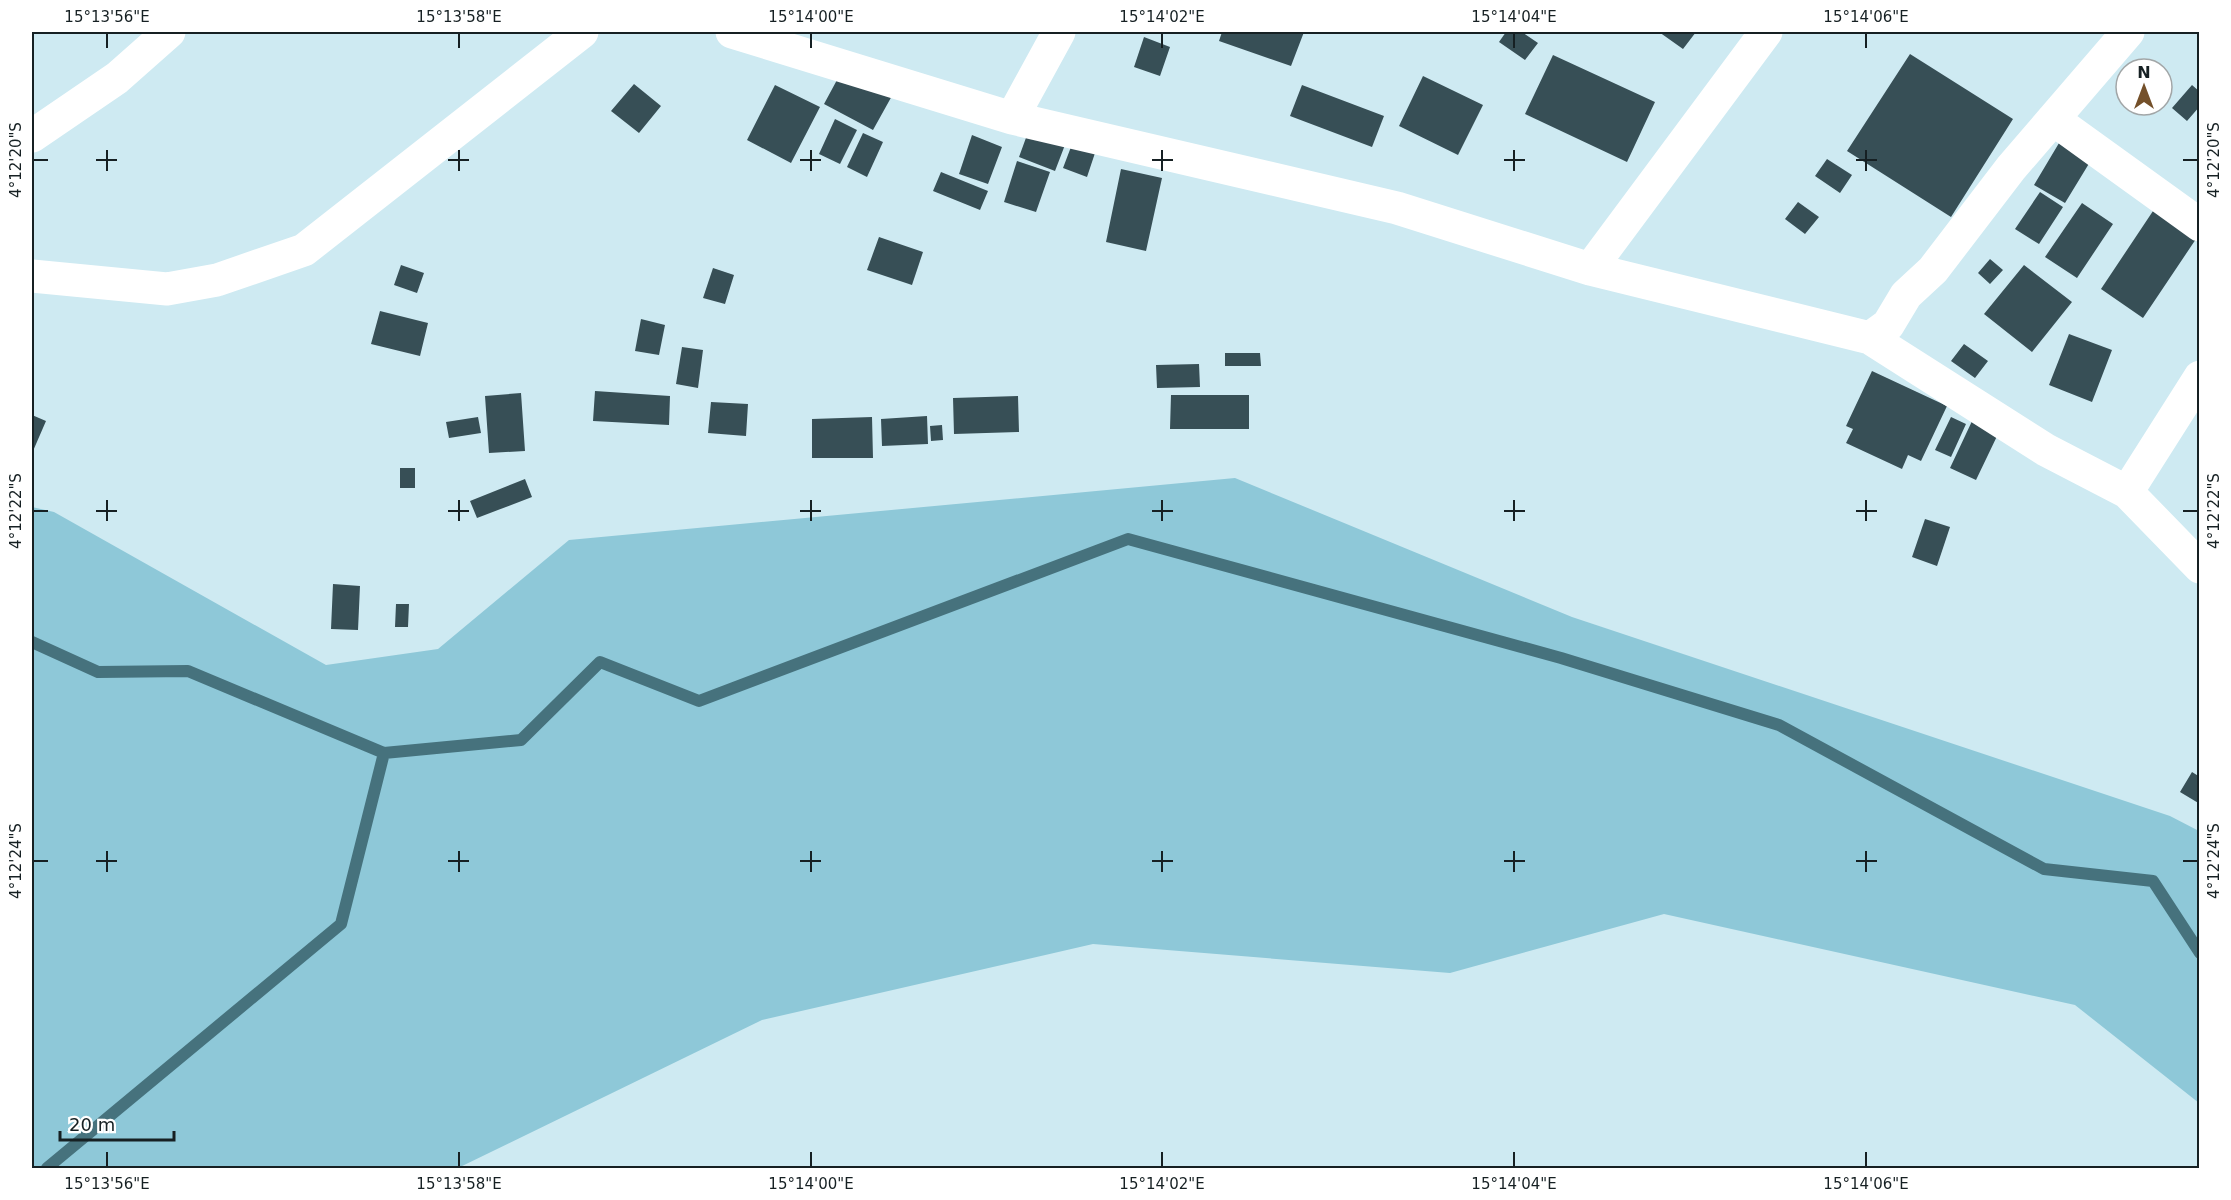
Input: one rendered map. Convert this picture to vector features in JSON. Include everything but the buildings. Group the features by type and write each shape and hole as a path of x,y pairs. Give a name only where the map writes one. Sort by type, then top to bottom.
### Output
{"street":[{"path":"32,136 117,78 169,32"},
{"path":"32,276 167,289 217,280 304,250 582,32"},
{"path":"732,32 1012,118 1397,208 1590,269 1870,338 2046,450 2127,492 2199,567"},
{"path":"1012,118 1059,32"},
{"path":"1590,269 1766,32"},
{"path":"1870,338 1888,325 1906,295 1933,270 2052,119 2128,32"},
{"path":"2052,119 2199,225"},
{"path":"2127,492 2199,377"}],"shaded area":[{"path":"1235,478 1572,617 2170,816 2199,831 2199,1103 2075,1005 1664,914 1450,973 1093,944 762,1020 458,1168 32,1168 32,507 54,512 326,665 438,649 569,540"}],"waterway":[{"path":"32,642 98,672 188,671 384,753 521,740 600,662 699,701 1128,539 1561,658 1779,725 2044,869 2153,881 2200,953"},
{"path":"47,1168 341,924 384,753"}]}
